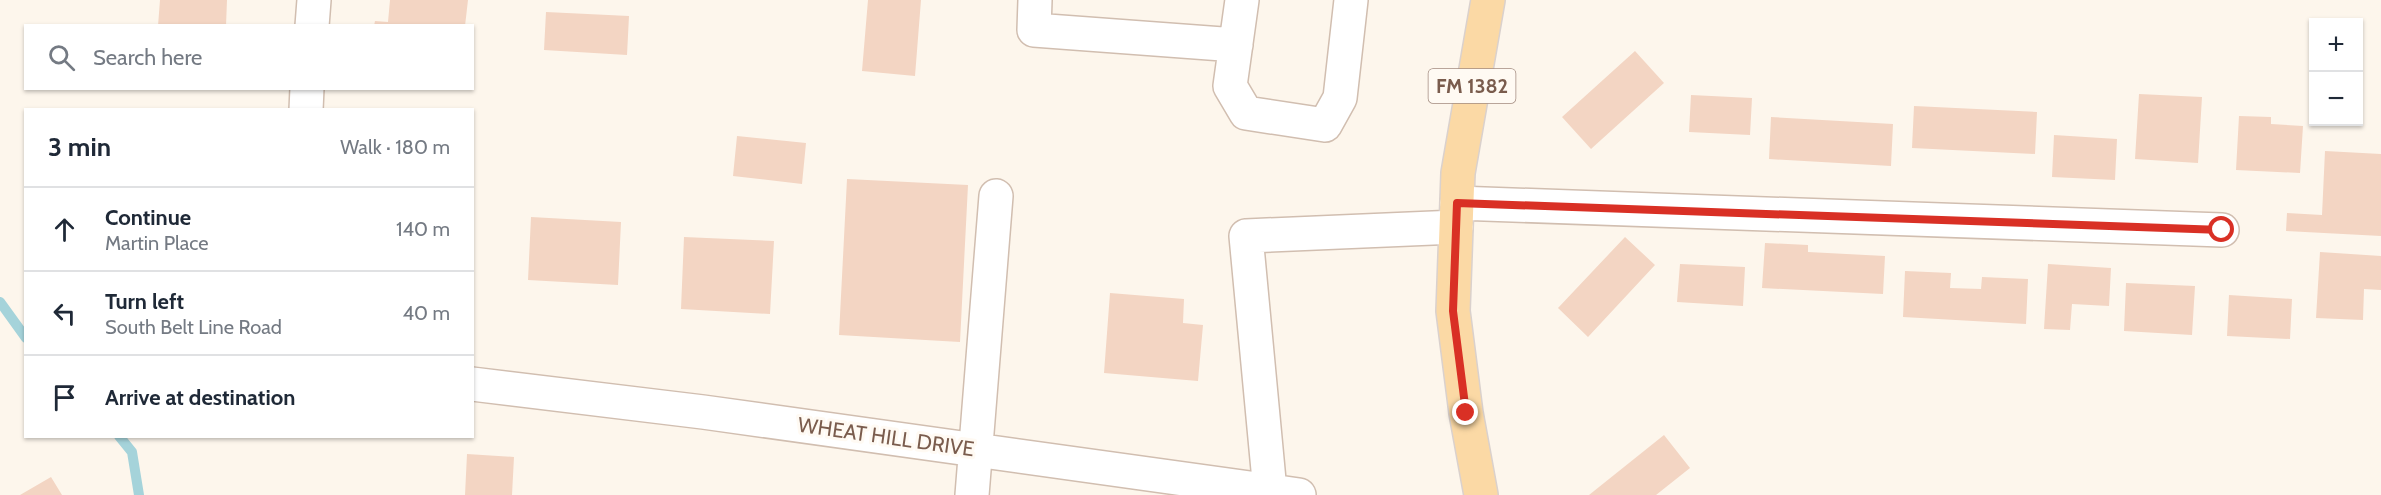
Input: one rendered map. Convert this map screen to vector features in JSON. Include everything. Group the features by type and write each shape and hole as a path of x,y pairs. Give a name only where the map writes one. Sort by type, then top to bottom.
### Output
{"main road":[{"name":"FM 1382","path":"1481,495 1466,413 1453,311 1458,173 1488,0"}],"street":[{"path":"312,24 314,0"},
{"path":"1035,0 1034,30 1236,45"},
{"path":"1242,0 1230,86 1246,113 1325,125 1340,98 1351,0"},
{"path":"306,108 307,90"},
{"path":"972,495 996,196"},
{"path":"1284,493 1246,236 1457,215 2222,230"},
{"name":"WHEAT HILL DRIVE","path":"474,384 703,412 1284,493"}],"building":[{"path":"160,0 227,0 226,24 158,24"},
{"path":"390,0 468,0 465,24 374,24 375,21 388,22"},
{"path":"868,0 921,0 915,76 862,71"},
{"path":"546,12 629,16 627,55 544,50"},
{"path":"1635,51 1664,83 1591,149 1562,117"},
{"path":"2139,94 2202,97 2198,163 2135,159"},
{"path":"1691,95 1752,98 1750,135 1689,132"},
{"path":"1914,106 2037,112 2035,154 1912,148"},
{"path":"2239,116 2271,117 2271,124 2303,126 2300,173 2236,170"},
{"path":"1771,117 1893,124 1891,166 1769,159"},
{"path":"2054,135 2117,139 2115,180 2052,177"},
{"path":"737,136 806,143 802,184 733,176"},
{"path":"2325,151 2381,154 2381,236 2286,231 2287,213 2322,215"},
{"path":"847,179 968,185 960,342 839,335"},
{"path":"531,217 621,222 618,285 528,280"},
{"path":"684,237 774,241 770,314 681,309"},
{"path":"1625,237 1655,265 1588,337 1558,308"},
{"path":"1765,243 1808,245 1808,252 1885,256 1883,294 1762,288"},
{"path":"2320,252 2381,256 2381,290 2364,289 2363,320 2316,318"},
{"path":"1680,264 1745,267 1743,306 1677,302"},
{"path":"2048,264 2111,268 2109,306 2072,304 2070,330 2044,329"},
{"path":"1905,271 1951,273 1950,288 1981,289 1982,277 2028,279 2026,324 1903,317"},
{"path":"2126,283 2195,286 2192,335 2124,331"},
{"path":"1110,293 1184,299 1183,323 1203,325 1198,381 1104,373"},
{"path":"2229,295 2292,299 2290,339 2227,336"},
{"path":"1664,435 1690,468 1656,495 1589,495"},
{"path":"467,454 514,457 512,495 465,495"},
{"path":"51,477 62,495 20,495"}],"waterway":[{"path":"0,302 24,335"},
{"path":"121,438 132,452 139,495"}],"route":[{"path":"1466,413 1453,311 1457,203 2222,230"}]}
